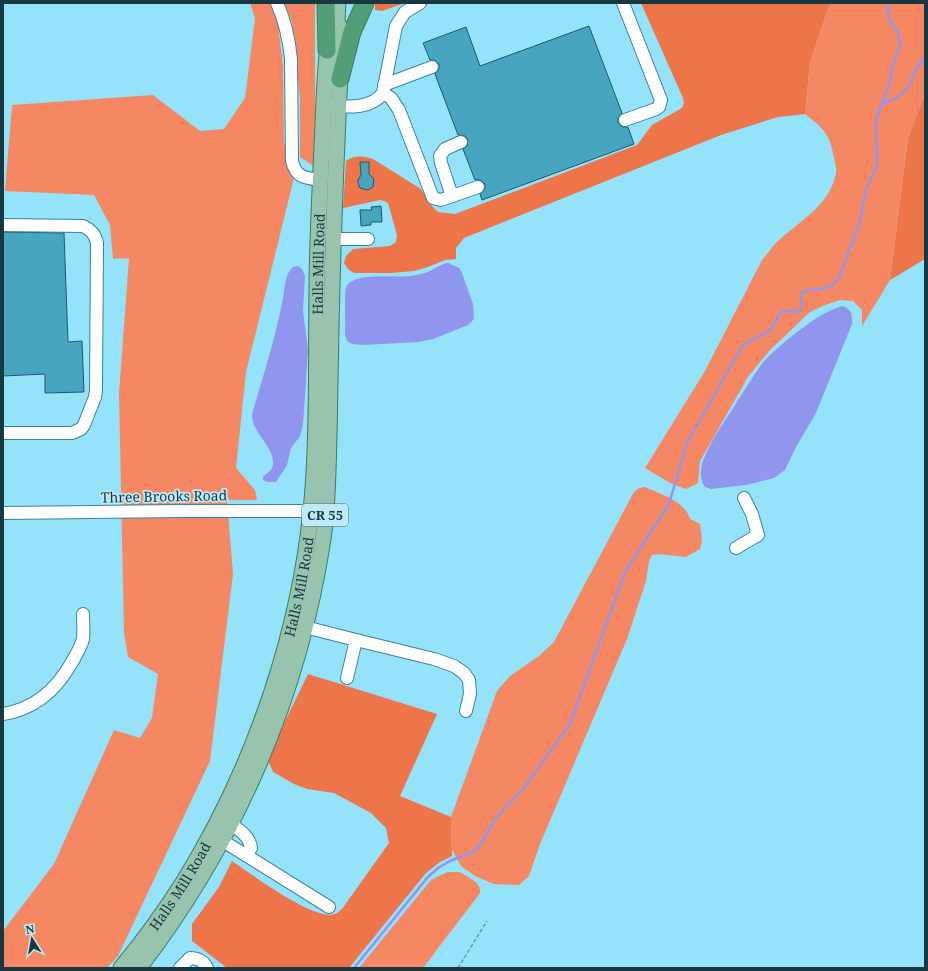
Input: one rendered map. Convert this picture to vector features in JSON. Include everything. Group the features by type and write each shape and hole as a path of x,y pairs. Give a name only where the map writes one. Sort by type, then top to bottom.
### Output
{"highway":[{"path":"326,3 327,50"},
{"path":"340,79 347,47 365,3"}],"main road":[{"name":"Halls Mill Road","path":"139,968 176,917 204,874 232,824 249,787 295,667 306,627 317,576 319,511 315,453 317,293 321,180 331,106 340,79 342,34 337,21 338,3"},
{"name":"Halls Mill Road","path":"121,968 156,922 193,865 219,817 250,750 276,680 293,622 303,573 319,511 329,450 333,239 331,106 327,50 330,33 337,21"},
{"path":"316,395 322,402 324,446 329,450"}],"street":[{"path":"277,3 286,25 291,58 292,161 294,168 300,176 321,180"},
{"path":"331,106 355,106 368,104 377,100 384,89 394,32 398,22 405,12 420,3"},
{"path":"623,3 661,100 659,107 652,111 625,120"},
{"path":"384,89 432,67"},
{"path":"384,89 399,110 433,198 441,200 478,187"},
{"path":"452,196 440,163 440,156 445,149 461,142"},
{"path":"422,170 440,163"},
{"path":"3,225 83,226 90,230 95,236 97,243 96,391 84,425 72,433 3,433"},
{"path":"333,239 368,239"},
{"path":"736,548 758,535 752,514 744,498"},
{"name":"Three Brooks Road","path":"3,514 319,511"},
{"path":"3,714 31,705 50,692 60,680 83,640 83,614"},
{"path":"306,627 434,659 454,666 464,673 469,680 470,694 466,711"},
{"path":"346,678 356,640"},
{"path":"232,824 244,834 250,842 251,848 246,855"},
{"path":"223,841 329,907"},
{"path":"180,968 190,958 197,958 206,965 207,968"}],"path":[{"path":"458,968 487,921"}],"shaded area":[{"path":"250,3 270,3 277,16 283,66 284,143 294,178 246,372 236,468 255,490 257,500 227,500 233,574 210,761 118,956 107,968 3,968 3,931 54,864 114,730 140,738 152,718 158,674 128,657 124,633 119,394 129,258 113,259 110,225 94,195 5,191 12,105 153,95 200,131 224,129 245,98 255,18"},
{"path":"284,3 315,3 315,167 300,157 300,98 292,22"},
{"path":"375,3 405,3 382,11 375,10"},
{"path":"641,3 830,3 810,62 805,114 778,117 721,135 464,238 456,248 456,259 445,260 414,271 391,273 354,273 348,269 344,263 346,256 353,249 390,246 396,242 397,235 388,203 384,201 380,200 343,208 346,161 349,159 366,157 373,159 421,189 428,202 438,212 455,214 637,145 652,125 682,108 684,103 683,98"},
{"path":"830,3 925,3 925,94 908,138 890,280 862,326 862,310 853,301 840,300 810,312 770,350 748,377 700,461 698,483 686,489 672,484 645,468 705,371 762,260 776,243 820,204 833,185 836,170 828,137 817,124 805,114 810,62"},
{"path":"925,94 925,259 890,280 908,138"},
{"path":"645,487 665,495 678,503 683,507 690,519 700,524 702,540 700,549 686,557 659,554 652,555 649,561 646,581 627,639 540,844 529,876 519,885 494,884 475,876 461,866 452,850 451,817 497,691 510,676 539,656 554,642 634,492 639,488"},
{"path":"308,674 437,714 400,796 451,817 452,856 440,862 426,873 349,968 227,968 192,941 192,924 219,887 232,861 282,895 312,910 325,914 334,914 342,909 389,843 386,828 371,813 334,793 307,789 294,784 273,772 267,758"},
{"path":"447,872 462,873 479,886 480,893 423,968 359,968 431,880"}],"water":[{"path":"448,263 459,268 473,304 474,319 468,325 433,339 419,342 363,345 352,344 347,341 345,334 345,298 346,288 350,283 356,279 365,277 410,276 428,272 440,265"},
{"path":"298,266 302,269 305,276 303,311 308,350 303,425 300,436 291,448 287,465 276,482 267,482 263,480 263,477 272,468 272,454 255,428 252,414 277,327 288,273 293,267"},
{"path":"843,306 849,310 851,314 852,324 816,413 796,447 785,470 774,478 746,485 711,489 705,487 701,478 701,471 706,453 719,430 760,367 775,350 803,327 824,314"}],"building":[{"path":"589,26 622,113 618,118 618,123 623,127 628,127 634,144 482,200 480,194 485,189 485,184 480,180 475,180 463,149 467,146 468,139 465,136 458,135 435,74 439,69 439,64 434,60 430,60 423,43 466,27 480,66"},
{"path":"360,162 369,162 369,174 374,179 373,187 368,190 360,188 358,183 361,175"},
{"path":"381,206 382,222 371,222 371,225 361,226 360,210 372,210 371,207"},
{"path":"3,232 64,233 68,342 82,341 84,392 45,393 45,374 3,376"}],"waterway":[{"path":"354,968 427,878 438,868 450,861 473,852 478,848 496,818 522,790 570,724 625,572 669,504 687,443 741,348 748,342 771,329 781,312 787,310 799,312 801,307 802,292 826,288 835,283 839,278 860,221 866,189 877,166 876,119 888,88 894,62 900,45 899,35 889,18 888,3"},
{"path":"882,104 906,90 917,68 925,57"}]}
